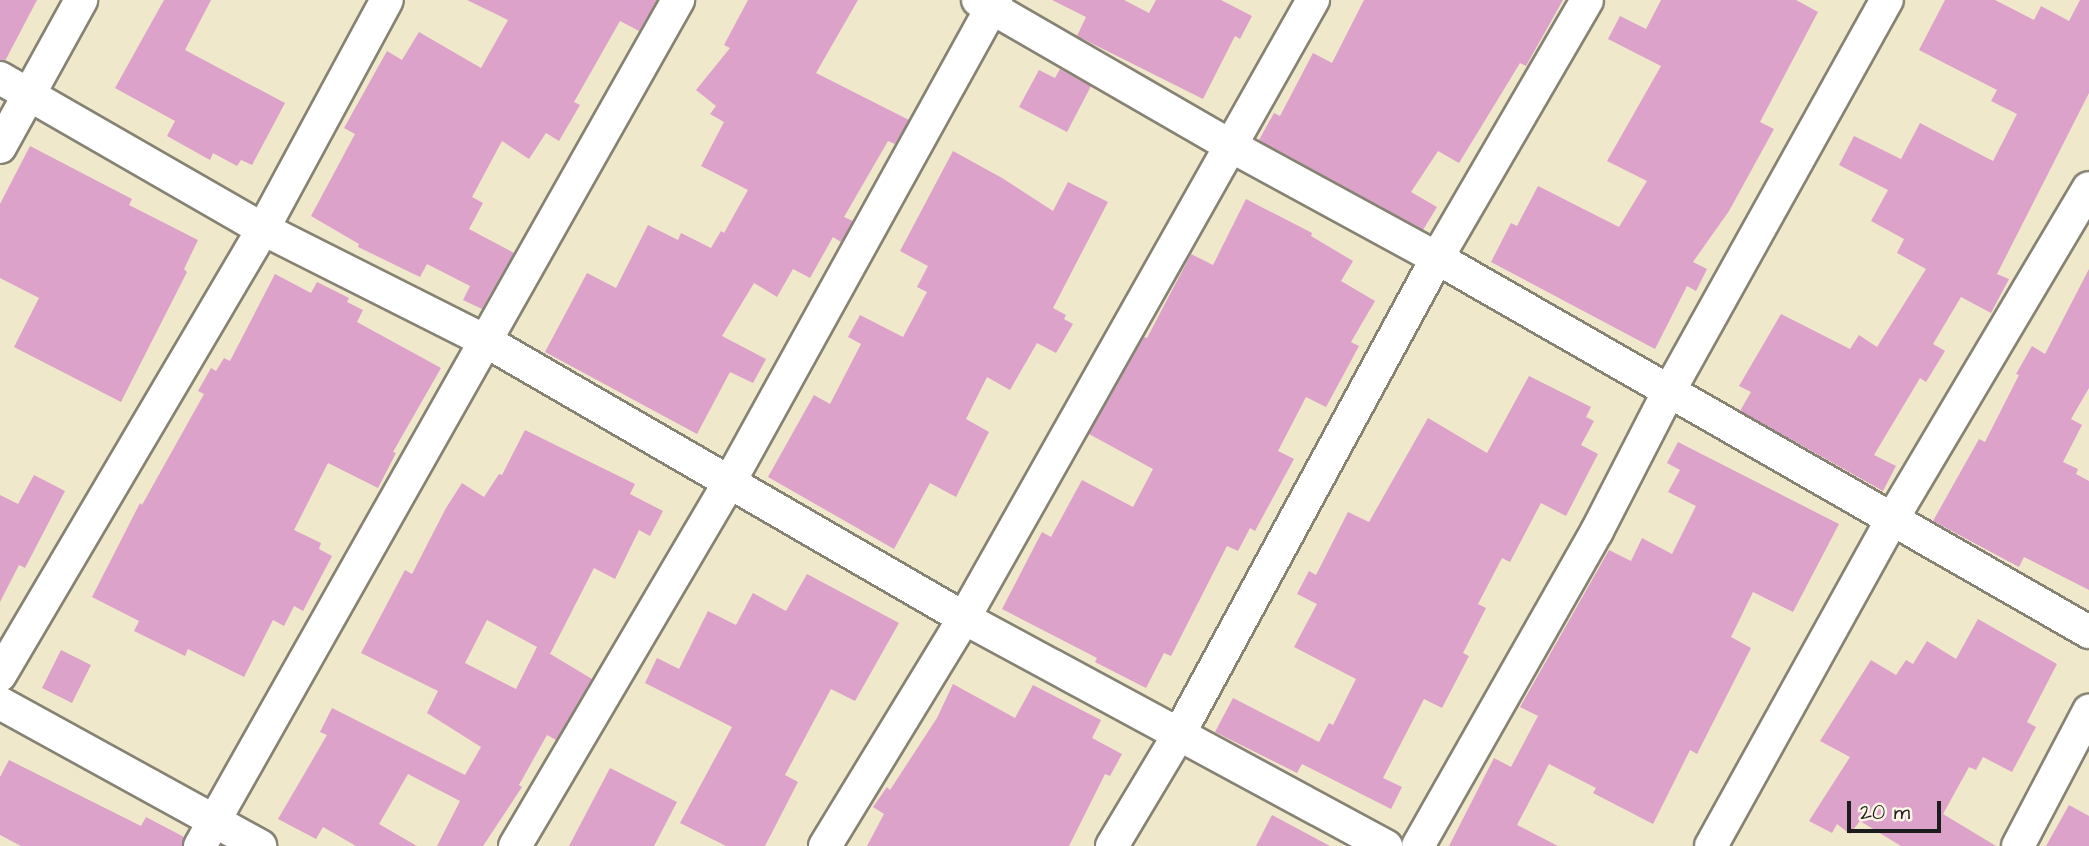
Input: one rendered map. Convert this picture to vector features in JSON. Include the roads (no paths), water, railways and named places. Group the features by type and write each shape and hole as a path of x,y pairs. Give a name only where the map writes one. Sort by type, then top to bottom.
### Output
{"street":[{"path":"0,147 81,0"},
{"path":"0,675 263,229 387,0"},
{"path":"207,834 678,0"},
{"path":"825,846 964,618 1233,147 1313,0"},
{"path":"1112,846 1179,734 1437,258 1587,0"},
{"path":"1418,846 1597,531 1668,393 1887,0"},
{"path":"515,846 730,481 988,2 1233,147 1437,258 1891,521 2089,632"},
{"path":"0,78 263,229 484,340 964,618 1386,846"},
{"path":"1712,846 1891,521 2089,188"},
{"path":"0,703 207,834 260,846"},
{"path":"2018,846 2089,711"}]}
